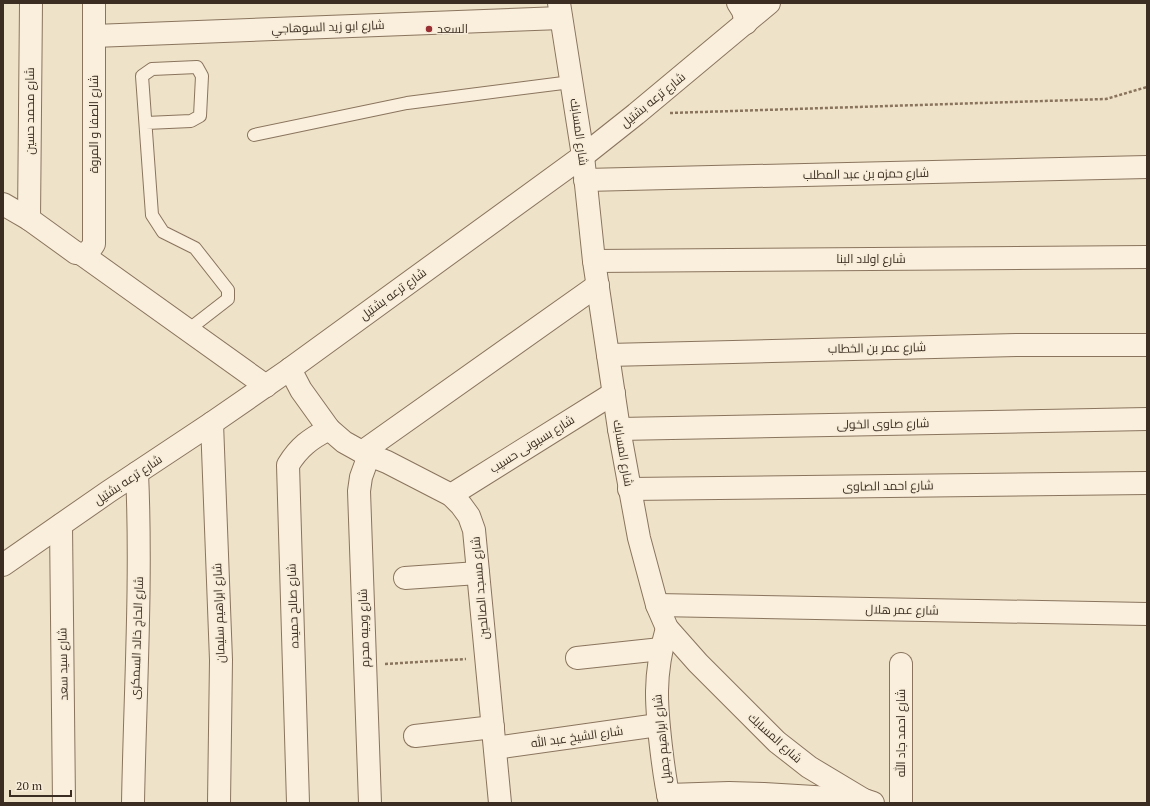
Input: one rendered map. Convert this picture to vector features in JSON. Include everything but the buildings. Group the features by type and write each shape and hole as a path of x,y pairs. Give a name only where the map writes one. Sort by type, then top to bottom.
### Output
{"street":[{"name":"شارع محمد حسين","path":"29,219 31,3"},
{"name":"شارع الصفا و المروة","path":"89,249 94,3"},
{"path":"738,3 743,11 746,23"},
{"name":"شارع ترعه بشتيل","path":"3,565 266,386 583,156 636,114 769,3"},
{"name":"شارع ابو زيد السوهاجي","path":"94,36 560,11"},
{"name":"شارع المسابك","path":"560,11 583,156 594,261 619,429 639,538 657,605 667,628 698,663 777,742 809,767 868,802"},
{"name":"شارع حمزه بن عبد المطلب","path":"585,180 1147,167"},
{"path":"3,204 29,219 76,253 89,249 188,330 266,386"},
{"name":"شارع اولاد البنا","path":"594,261 1147,257"},
{"path":"366,453 598,285"},
{"name":"شارع عمر بن الخطاب","path":"608,355 1016,344 1147,345"},
{"name":"شارع مسجد الصالحين","path":"290,369 302,390 329,430 344,442 451,495 462,505 469,516 474,530 500,803"},
{"name":"شارع بسيونى حسيب","path":"451,495 614,393"},
{"name":"شارع صاوى الخولى","path":"619,429 1147,419"},
{"name":"شارع ابراهيم سليمان","path":"212,423 221,660 219,803"},
{"name":"شارع صالح حميده","path":"298,803 288,465 295,453 306,443 329,430"},
{"name":"شارع وجيه محرم","path":"366,453 359,491 370,803"},
{"name":"شارع الحاج خالد السمكرى","path":"133,803 140,530 137,473"},
{"name":"شارع احمد الصاوى","path":"629,489 1147,483"},
{"name":"شارع سيد سعد","path":"61,525 64,803"},
{"path":"405,578 478,573"},
{"name":"شارع عمر هلال","path":"657,605 1147,614"},
{"name":"شارع ابراهيم جميل","path":"667,628 661,649 656,700 668,801"},
{"path":"578,658 661,649"},
{"name":"شارع احمد جاد الله","path":"901,664 901,803"},
{"name":"شارع الشيخ عبد الله","path":"495,748 658,725"},
{"path":"415,736 493,727"},
{"path":"668,801 729,793 765,798 868,802"}],"lane":[{"path":"146,123 191,121 200,116 202,76 197,67 152,69 142,76 152,215 163,232 195,248 228,290 228,299 188,330"},
{"path":"254,135 407,103 571,82"}],"path":[{"path":"668,113 1106,99 1147,87"},
{"path":"365,665 486,658"}],"place":[{"name":"السعد","path":"429,29"}]}
